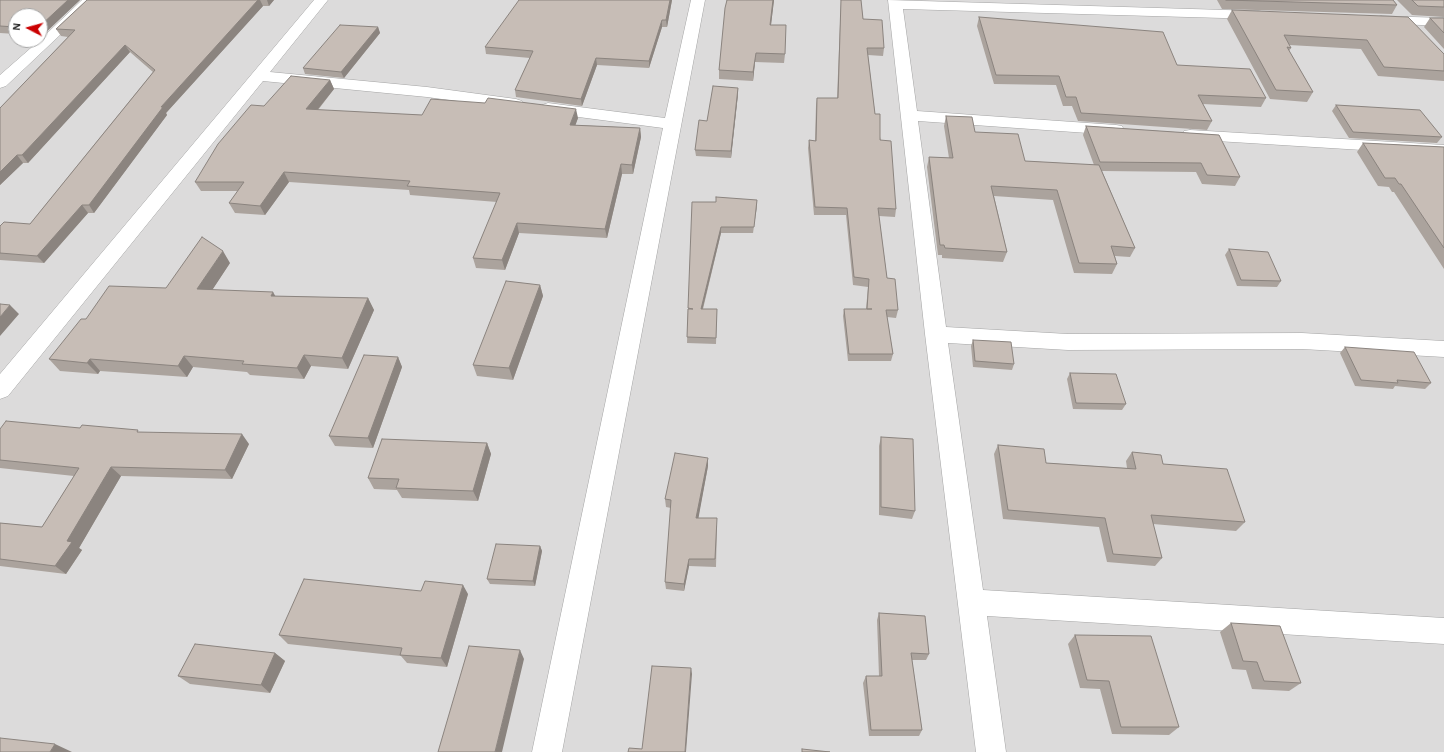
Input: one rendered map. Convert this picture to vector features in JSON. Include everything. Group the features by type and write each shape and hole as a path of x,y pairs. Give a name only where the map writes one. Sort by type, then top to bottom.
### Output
{"street":[{"path":"0,83 90,0"},
{"path":"0,390 321,0"},
{"path":"547,752 698,0"},
{"path":"991,752 936,334 895,3 1274,15"},
{"path":"1393,5 1423,38"},
{"path":"1368,19 1444,22"},
{"path":"257,76 427,92 672,124"},
{"path":"909,115 1135,132"},
{"path":"1174,134 1444,150"},
{"path":"936,334 1068,342 1302,341 1444,349"},
{"path":"971,602 1444,631"}],"shaded area":[{"path":"0,0 1444,0 1444,752 0,752"}],"building":[{"path":"0,0 68,0 48,19 48,8 8,8 8,26 0,26"},
{"path":"87,0 258,0 161,107 163,107 89,205 82,205 37,256 0,253 0,226 4,222 30,224 155,70 125,45 22,155 17,155 0,172 0,108 75,30 56,29"},
{"path":"519,0 670,0 666,20 662,20 649,61 596,58 581,99 515,90 533,51 485,47"},
{"path":"727,0 773,0 770,25 786,25 785,54 756,53 753,72 719,70"},
{"path":"841,0 861,0 863,19 882,20 884,48 867,48 875,114 880,114 880,140 891,141 896,209 878,208 887,278 895,279 898,310 886,310 893,354 849,354 844,309 867,309 869,279 854,277 847,208 815,207 809,140 816,141 817,98 838,98"},
{"path":"1226,0 1393,0 1397,5"},
{"path":"1412,0 1444,0 1444,7 1418,6"},
{"path":"1232,10 1408,17 1444,54 1444,71 1384,67 1367,40 1284,35 1291,48 1287,47 1313,92 1276,90"},
{"path":"979,17 1163,32 1177,65 1250,69 1266,98 1198,95 1212,121 1081,113 1076,97 1066,97 1059,76 996,75"},
{"path":"1430,18 1444,18 1444,33"},
{"path":"340,25 378,27 341,72 303,68"},
{"path":"291,76 330,80 306,109 422,115 431,99 485,103 488,98 576,109 570,125 640,128 632,165 621,164 605,229 517,223 502,260 473,258 500,193 407,186 410,181 284,172 260,206 229,203 244,182 195,182 218,144 251,105 264,106"},
{"path":"713,86 738,88 731,151 695,150 699,120 707,121"},
{"path":"1336,105 1420,110 1442,137 1353,132"},
{"path":"946,116 972,117 975,132 1018,134 1025,161 1099,165 1135,248 1111,246 1117,264 1079,263 1057,190 991,186 1007,252 945,248 944,245 940,245 929,157 953,158"},
{"path":"1086,126 1219,135 1240,177 1207,175 1201,163 1100,162"},
{"path":"1363,143 1444,147 1444,248 1401,184 1399,184 1395,178 1385,178"},
{"path":"716,197 757,200 754,227 721,227 701,309 717,309 716,338 687,337 688,309 693,309 688,308 692,202 716,202"},
{"path":"202,237 223,251 197,289 273,292 271,296 368,298 342,358 304,355 297,368 242,364 244,361 184,356 178,366 90,359 87,363 49,359 81,319 86,319 109,286 166,288"},
{"path":"1229,249 1268,252 1281,281 1241,280"},
{"path":"506,281 540,285 509,368 473,365"},
{"path":"0,304 10,305 0,317"},
{"path":"973,340 1011,342 1014,364 975,361"},
{"path":"1345,347 1414,352 1431,383 1397,380 1398,383 1361,380"},
{"path":"364,355 398,357 368,438 329,436"},
{"path":"1070,373 1116,374 1126,404 1076,403"},
{"path":"6,421 80,428 82,425 138,430 137,432 242,434 225,470 111,467 67,541 72,542 55,566 0,559 0,523 42,527 79,468 0,460 0,429"},
{"path":"881,437 913,439 915,511 881,507"},
{"path":"382,439 487,443 473,491 396,488 399,479 368,478"},
{"path":"998,445 1044,449 1046,463 1136,469 1132,452 1161,455 1163,464 1227,469 1245,522 1151,515 1162,558 1113,554 1105,518 1008,510"},
{"path":"675,453 708,458 696,518 717,518 715,559 689,559 684,584 665,582 671,500 665,499"},
{"path":"496,544 540,546 533,581 487,579"},
{"path":"304,579 421,591 425,581 463,585 441,658 400,655 402,648 279,635"},
{"path":"879,613 925,616 929,654 911,653 922,730 871,730 866,676 882,676"},
{"path":"1231,623 1280,626 1301,683 1264,681 1257,662 1243,661"},
{"path":"1075,635 1151,636 1179,727 1121,727 1109,681 1087,680"},
{"path":"195,644 275,653 261,685 178,676"},
{"path":"469,646 520,650 495,752 438,752"},
{"path":"652,666 691,668 685,752 628,752 629,748 642,749"},
{"path":"0,738 55,744 50,752 0,752"},
{"path":"802,749 830,752 802,752"}]}
